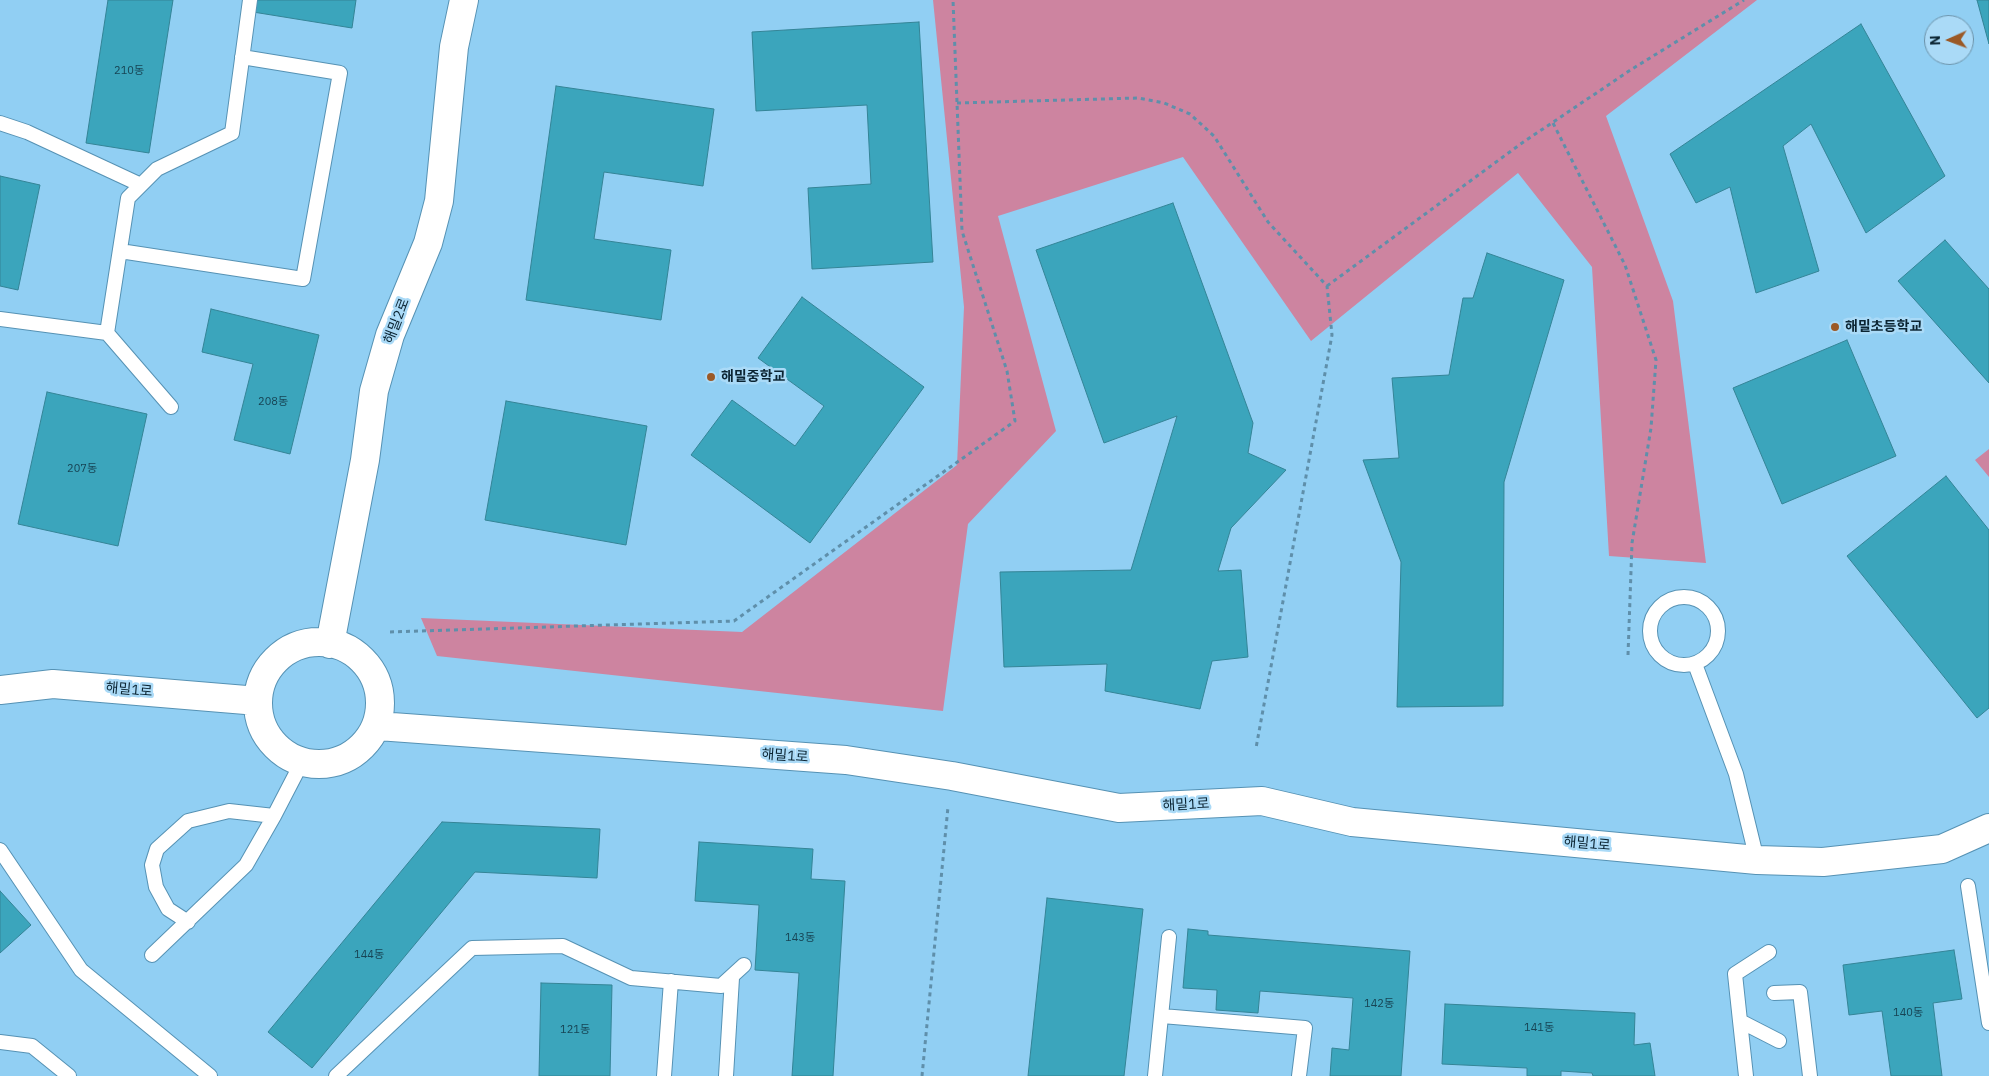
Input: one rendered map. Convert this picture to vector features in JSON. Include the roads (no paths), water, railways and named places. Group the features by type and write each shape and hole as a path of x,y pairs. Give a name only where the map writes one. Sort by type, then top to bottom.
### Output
{"street":[{"name":"해밀2로","path":"330,644 365,460 374,391 390,335 428,242 439,201 454,47 464,0"},
{"path":"318,642 330,644 338,645 356,654 370,669 379,687 378,726 366,744 350,757 331,764 311,765 292,758 275,747 264,730 258,701 267,671 281,656 298,646 318,642"},
{"name":"해밀1로","path":"0,690 53,684 258,701"},
{"name":"해밀1로","path":"378,726 846,760 952,776 1120,808 1262,801 1352,822 1757,860 1823,862 1942,849 1989,828"}],"lane":[{"path":"107,333 128,198 157,169 232,133 250,0"},
{"path":"120,251 303,279 340,73 242,57"},
{"path":"0,124 27,132 141,185"},
{"path":"0,319 107,333 171,407"},
{"path":"1682,597 1693,598 1702,602 1717,619 1718,641 1704,659 1695,664 1683,666 1672,663 1662,658 1655,649 1650,627 1654,616 1661,606 1670,600 1682,597"},
{"path":"1695,664 1736,774 1757,860"},
{"path":"152,955 246,865 302,762"},
{"path":"188,922 168,908 156,887 152,865 157,849 188,821 229,811 274,816"},
{"path":"0,850 81,970 210,1076"},
{"path":"1968,886 1988,1005 1989,1023"},
{"path":"1154,1076 1162,1016 1169,937"},
{"path":"336,1076 472,948 563,946 631,978 721,986 732,978 744,965"},
{"path":"1746,1076 1735,974 1769,952"},
{"path":"726,1076 732,978"},
{"path":"664,1076 671,981"},
{"path":"1774,993 1800,992 1810,1076"},
{"path":"1162,1016 1305,1028 1300,1076"},
{"path":"1740,1021 1779,1041"},
{"path":"0,1042 32,1046 68,1076"}],"place":[{"name":"해밀초등학교","path":"1835,327"},
{"name":"해밀중학교","path":"711,377"}]}
